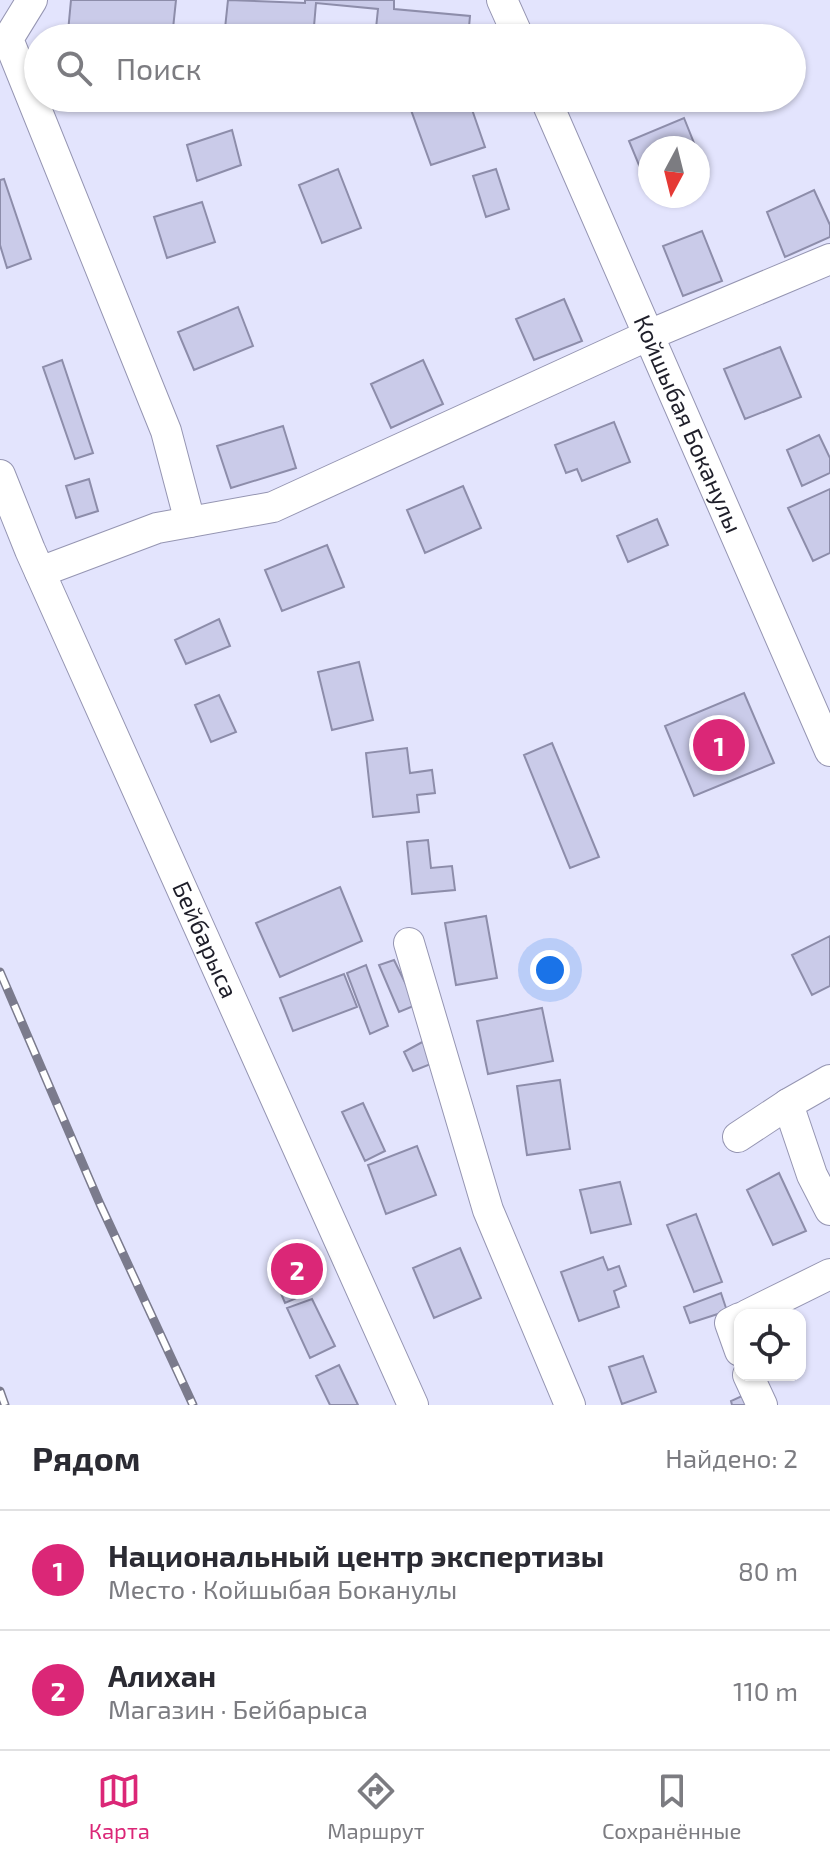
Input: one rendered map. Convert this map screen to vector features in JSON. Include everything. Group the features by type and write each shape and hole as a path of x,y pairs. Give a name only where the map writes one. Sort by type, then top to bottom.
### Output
{"street":[{"path":"24,88 4,40 32,0"},
{"path":"502,0 513,24"},
{"path":"34,112 166,431 190,522"},
{"name":"Койшыбая Боканулы","path":"551,112 830,751"},
{"path":"40,572 157,528 273,507 649,335 830,259"},
{"name":"Бейбарыса","path":"0,475 40,572 413,1405"},
{"path":"409,943 488,1210 570,1405"},
{"path":"738,1137 830,1080"},
{"path":"788,1104 812,1175 830,1210"},
{"path":"759,1309 830,1274"},
{"path":"751,1381 762,1405"}],"building":[{"path":"71,0 176,0 173,24 69,24"},
{"path":"228,0 305,3 305,0 394,0 394,9 470,16 469,24 376,24 378,9 316,3 314,24 225,24"},
{"path":"412,112 473,112 485,147 431,165"},
{"path":"684,118 691,136 641,136"},
{"path":"232,130 241,165 197,181 187,145"},
{"path":"638,137 638,163 629,141"},
{"path":"338,169 361,228 322,243 299,185"},
{"path":"496,169 509,209 486,217 473,176"},
{"path":"4,179 31,259 7,268 0,245 0,180"},
{"path":"814,190 830,225 830,237 785,257 767,212"},
{"path":"202,202 215,242 167,258 154,217"},
{"path":"702,231 722,281 683,296 663,246"},
{"path":"564,299 582,341 534,360 516,319"},
{"path":"238,307 253,346 194,370 178,332"},
{"path":"780,347 801,397 745,419 724,369"},
{"path":"62,360 93,453 75,459 43,367"},
{"path":"423,360 443,404 391,428 371,384"},
{"path":"614,422 630,462 582,481 577,469 566,473 555,445"},
{"path":"283,426 296,468 231,488 217,446"},
{"path":"819,435 830,458 830,473 802,486 787,450"},
{"path":"89,479 98,511 76,518 66,486"},
{"path":"463,486 481,528 425,553 407,510"},
{"path":"830,489 830,553 813,561 788,508"},
{"path":"657,519 668,545 628,562 617,536"},
{"path":"327,545 344,587 282,611 265,570"},
{"path":"219,619 230,646 186,664 175,640"},
{"path":"359,662 373,720 332,730 318,672"},
{"path":"744,693 774,763 694,796 665,726"},
{"path":"219,695 236,732 211,742 195,705"},
{"path":"552,743 599,857 570,868 524,755"},
{"path":"407,748 410,773 432,770 435,793 417,795 419,812 373,817 366,753"},
{"path":"428,840 431,868 452,866 455,890 412,894 407,842"},
{"path":"340,887 362,941 280,977 256,923"},
{"path":"486,916 497,978 456,985 445,923"},
{"path":"830,936 830,986 812,995 792,955"},
{"path":"394,960 416,1005 399,1012 379,965"},
{"path":"366,965 388,1026 370,1034 347,973"},
{"path":"344,974 357,1007 293,1031 280,998"},
{"path":"542,1008 553,1061 488,1074 477,1021"},
{"path":"426,1040 436,1062 413,1071 404,1052"},
{"path":"560,1080 570,1149 527,1155 517,1086"},
{"path":"363,1103 385,1151 365,1161 342,1112"},
{"path":"417,1146 436,1195 386,1214 368,1165"},
{"path":"779,1173 806,1231 773,1245 747,1190"},
{"path":"620,1182 631,1224 591,1233 580,1190"},
{"path":"696,1214 722,1282 694,1292 667,1225"},
{"path":"460,1248 481,1298 434,1318 413,1268"},
{"path":"603,1257 608,1270 619,1266 626,1286 614,1291 619,1307 579,1321 561,1272"},
{"path":"298,1258 313,1291 285,1303 271,1270"},
{"path":"721,1293 727,1311 690,1323 684,1307"},
{"path":"312,1299 335,1346 310,1358 287,1308"},
{"path":"643,1356 656,1392 622,1404 609,1367"},
{"path":"339,1365 358,1405 330,1405 316,1376"},
{"path":"755,1390 762,1405 732,1405 731,1401"}],"railway":[{"path":"0,972 100,1204 193,1405"},
{"path":"0,1391 5,1405"}],"place":[{"name":"Национальный центр экспертизы","path":"719,745"},
{"name":"Алихан","path":"297,1269"}]}
